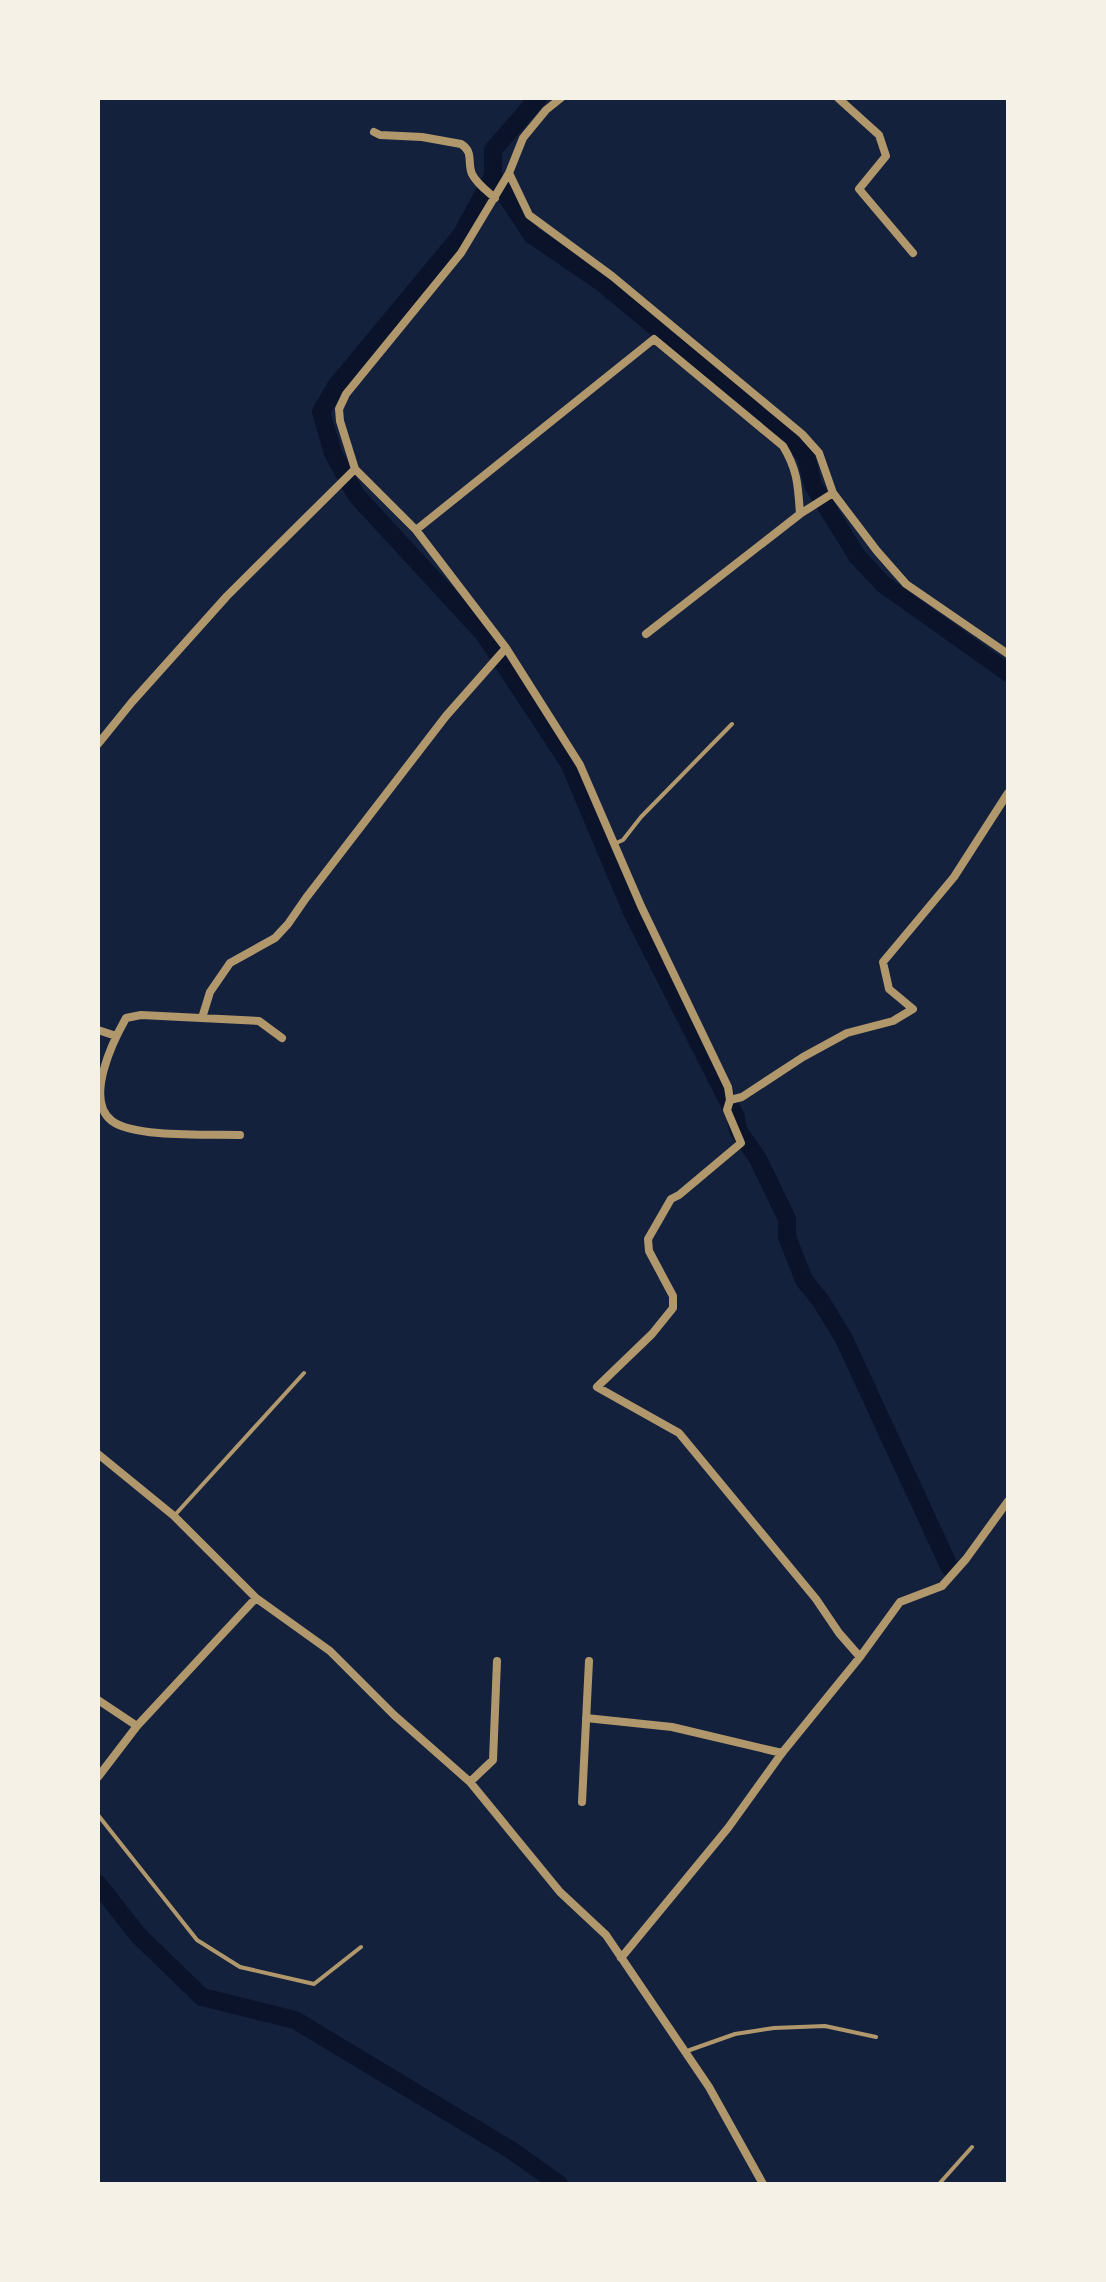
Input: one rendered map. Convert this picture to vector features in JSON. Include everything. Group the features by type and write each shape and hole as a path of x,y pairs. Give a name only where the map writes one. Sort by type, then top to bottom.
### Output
{"street":[{"path":"561,98 546,110 523,138 509,173 461,253 346,394 339,409 340,421 355,469 416,530 506,648 580,765 641,906 728,1087 730,1100 727,1110 741,1143 671,1199 648,1239 649,1251 673,1296 673,1308 652,1334 597,1387 679,1433 860,1657"},
{"path":"838,98 879,135 886,156 859,189 913,253"},
{"path":"374,132 422,137 467,147 470,170 481,186 495,198"},
{"path":"509,173 529,215 612,276 802,434 819,453 833,493 906,584 1008,654"},
{"path":"416,530 654,339 783,446 794,463 800,514"},
{"path":"98,744 227,596 355,469"},
{"path":"646,634 800,514 833,493"},
{"path":"202,1018 210,992 230,963 275,938 288,924 446,716 506,648"},
{"path":"730,1100 742,1097 803,1057 847,1033 893,1021 913,1009 889,989 883,962 954,877 1008,793"},
{"path":"240,1135 130,1129 112,1121 102,1109 100,1084 116,1036 126,1018 141,1015 259,1021 282,1038"},
{"path":"98,1030 116,1036"},
{"path":"98,1454 174,1516 256,1598 330,1651 394,1715 470,1782 560,1892 606,1935 709,2087 763,2184"},
{"path":"621,1958 728,1828 782,1753 900,1602 942,1586 1008,1501"},
{"path":"98,1777 137,1726 256,1598"},
{"path":"470,1782 493,1760 497,1661"},
{"path":"582,1802 589,1661"},
{"path":"98,1700 137,1726"},
{"path":"586,1718 672,1727 782,1753"}],"lane":[{"path":"614,844 623,840 641,817 732,724"},
{"path":"174,1516 304,1373"},
{"path":"98,1815 197,1940 240,1967 314,1984 361,1947"},
{"path":"684,2052 735,2034 774,2028 825,2026 876,2037"},
{"path":"939,2184 972,2147"}],"waterway":[{"path":"538,98 493,150 493,176 532,235 601,282 787,436 806,456 813,485 857,556 883,584 1008,673"},
{"path":"493,176 462,234 336,386 321,412 333,453 356,495 484,634 569,763 632,912 736,1117 738,1130 758,1159 787,1219 787,1237 804,1280 844,1339 950,1568"},
{"path":"98,1884 138,1935 202,1997 295,2020 511,2150 559,2184"}]}
